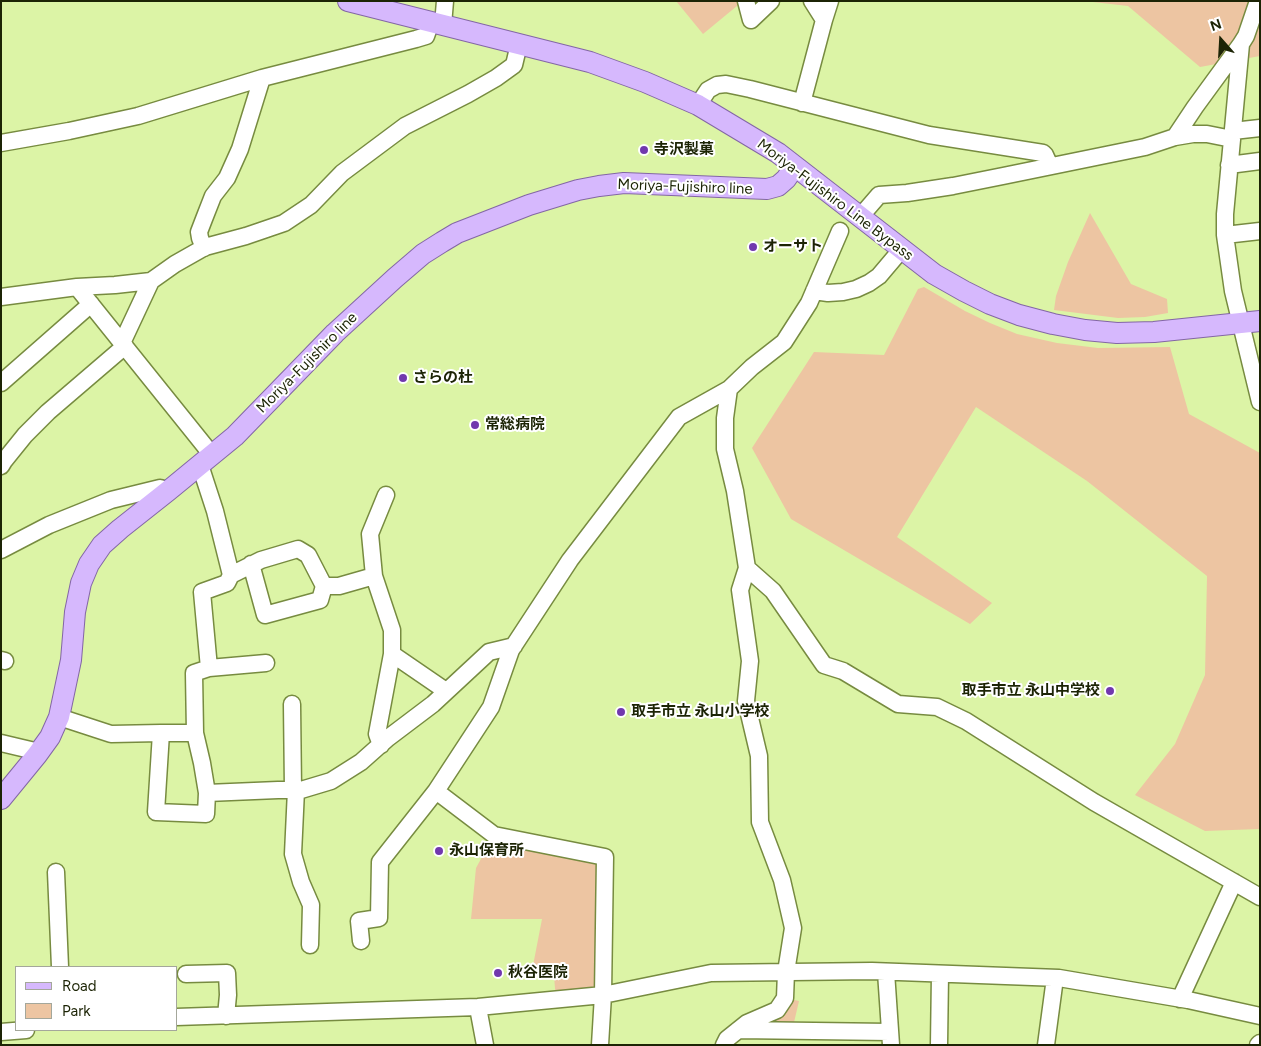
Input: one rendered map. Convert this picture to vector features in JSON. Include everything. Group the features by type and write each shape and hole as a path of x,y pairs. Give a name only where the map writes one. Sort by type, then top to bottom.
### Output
{"main road":[{"name":"Moriya-Fujishiro Line Bypass","path":"348,1 590,62 645,82 698,105 778,153 934,274 990,304 1019,315 1053,324 1117,333 1154,332 1250,322"},
{"name":"Moriya-Fujishiro line","path":"1,799 50,737 59,717 71,660 75,612 81,583 89,564 102,545 234,436 369,301 424,254 457,233 529,205 578,190 624,183 767,189 778,186 786,179 795,166"}],"street":[{"path":"1,142 70,131 138,116 262,78 426,36 437,23 445,1"},
{"path":"746,1 751,20 771,1"},
{"path":"812,1 824,20"},
{"path":"802,102 830,1"},
{"path":"1176,137 1194,107 1246,36 1258,1"},
{"path":"2,301 77,287 151,281 175,264 204,248 284,223 311,205 342,173 405,126 468,94 514,65 519,44"},
{"path":"1241,44 1229,165 1225,235 1233,290 1250,322 1260,402"},
{"path":"204,248 200,232 204,218 213,196 227,178 240,149 262,78"},
{"path":"698,105 708,90 717,85 726,84 929,135 1034,151 1045,155 1050,166"},
{"path":"860,217 879,195 953,186 1145,147 1192,134 1233,135 1260,128"},
{"path":"1229,165 1260,161"},
{"path":"361,941 359,921 379,918 380,862 436,790 491,707 511,650 570,560 679,417 729,389 752,367 784,342 809,303 840,231"},
{"path":"1225,235 1260,231"},
{"path":"814,291 828,293 843,292 869,283 879,276 901,250"},
{"path":"2,461 48,412 123,344 151,281"},
{"path":"77,287 123,344 206,460 215,511 231,575"},
{"path":"1,383 91,304"},
{"path":"724,1045 727,1039 746,1023 777,1010 785,998 786,972 793,928 782,880 760,822 760,756 746,701 750,661 740,590 747,568 735,491 725,449 725,418 729,389"},
{"path":"1,550 49,525 111,500 160,488 168,492"},
{"path":"381,745 377,734 392,654 392,630 374,576 370,534 386,495"},
{"path":"209,668 202,592 227,583 231,575 251,564 298,549 308,555 324,586 320,600 265,615 251,564"},
{"path":"747,568 773,591 824,665 844,671 898,704 937,707 966,721 1094,802 1260,897"},
{"path":"324,586 339,586 374,576"},
{"path":"207,793 301,790 331,780 361,762 433,704 489,652 514,646"},
{"path":"392,654 446,691"},
{"path":"161,733 156,812 206,814 207,793 195,733 194,674 209,668 266,663"},
{"path":"292,704 295,790 293,854 301,882 311,905 310,945"},
{"path":"59,717 111,734 195,733"},
{"path":"1,743 39,752"},
{"path":"436,790 494,835 605,856 603,995 600,1045"},
{"path":"56,872 60,966"},
{"path":"1180,999 1234,882"},
{"path":"178,1017 478,1007 603,995 710,972 886,972 1055,978 1180,999 1260,1016"},
{"path":"738,1030 890,1038 886,972"},
{"path":"186,974 227,973 228,995 226,1016"},
{"path":"939,1045 940,974"},
{"path":"1046,1045 1055,978"},
{"path":"479,1013 484,1045"},
{"path":"1,1032 15,1031"}],"green space":[{"path":"676,1 743,1 703,34"},
{"path":"1084,1 1260,1 1260,56 1200,67 1128,6"},
{"path":"1090,213 1131,284 1167,299 1168,313 1145,317 1118,318 1054,310 1056,296 1068,262"},
{"path":"924,287 965,311 1017,334 1057,343 1098,348 1170,347 1189,414 1260,453 1260,829 1205,831 1135,795 1175,744 1205,675 1207,576 1087,481 976,407 897,537 992,603 970,624 791,519 752,448 814,352 884,355 918,289"},
{"path":"494,835 605,857 603,995 556,1000 554,976 531,976 542,919 471,919 476,868"},
{"path":"785,998 799,1001 792,1031 747,1023"}],"place":[{"name":"寺沢製菓","path":"644,150"},
{"name":"オーサト","path":"753,247"},
{"name":"さらの杜","path":"403,378"},
{"name":"常総病院","path":"475,425"},
{"name":"取手市立 永山中学校","path":"1110,691"},
{"name":"取手市立 永山小学校","path":"621,712"},
{"name":"永山保育所","path":"439,851"},
{"name":"秋谷医院","path":"498,973"}]}
